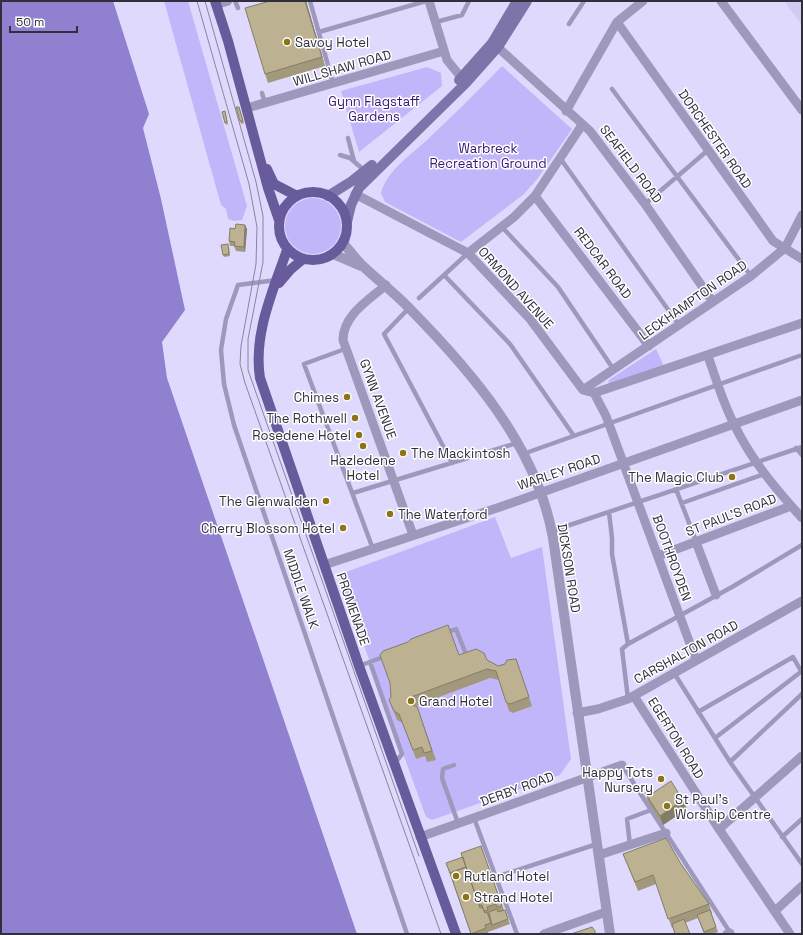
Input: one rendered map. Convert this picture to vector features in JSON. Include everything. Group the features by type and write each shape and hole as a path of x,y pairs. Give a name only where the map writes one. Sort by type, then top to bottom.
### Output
{"main road":[{"path":"495,45 517,1"},
{"path":"347,222 342,208 328,196 312,192 297,196 288,202 282,210 279,220 279,231 287,250 303,259 318,260 333,254 343,243 355,194 368,177 410,139 464,80 495,45 527,1"},
{"path":"216,2 247,108 268,188 279,220"},
{"path":"328,196 365,171 464,80"},
{"path":"260,155 274,184 297,196"},
{"name":"PROMENADE","path":"287,250 261,328 257,362 260,378 359,666 456,934"},
{"name":"PROMENADE","path":"276,284 303,259"}],"street":[{"path":"216,2 227,1"},
{"path":"428,1 447,60 464,80"},
{"path":"566,111 617,22 642,1"},
{"path":"721,1 802,110"},
{"name":"DORCHESTER ROAD","path":"617,22 707,151 773,241 802,259"},
{"name":"SEAFIELD ROAD","path":"495,45 566,111 590,131 645,204 713,302"},
{"name":"WILLSHAW ROAD","path":"247,108 444,51"},
{"path":"468,253 502,227 535,196 582,125"},
{"name":"ORMOND AVENUE","path":"355,194 468,253 530,319 584,390"},
{"name":"REDCAR ROAD","path":"535,196 649,346"},
{"name":"LECKHAMPTON ROAD","path":"584,390 751,276 785,248 802,216"},
{"name":"DICKSON ROAD","path":"343,243 364,268 386,285 455,356 517,443 539,492 552,531 610,934"},
{"name":"DICKSON ROAD","path":"333,254 364,268"},
{"name":"GYNN AVENUE","path":"386,285 351,317 343,331 345,349 413,535"},
{"path":"584,390 594,393 708,356 802,323"},
{"path":"708,356 734,424 755,462 802,518"},
{"path":"594,393 609,423 624,464"},
{"name":"WARLEY ROAD","path":"324,565 624,464 802,400"},
{"name":"BOOTHROYDEN","path":"624,464 696,660"},
{"name":"ST PAUL'S ROAD","path":"658,556 791,506"},
{"path":"696,542 716,595"},
{"name":"CARSHALTON ROAD","path":"577,713 598,710 631,697 802,601"},
{"name":"EGERTON ROAD","path":"631,697 790,934"},
{"path":"719,829 802,756"},
{"name":"DERBY ROAD","path":"420,837 622,765"},
{"path":"599,855 666,833"},
{"path":"775,911 802,886"},
{"path":"544,934 606,912"}],"lane":[{"path":"236,1 238,8"},
{"path":"310,1 333,84"},
{"path":"319,32 428,1"},
{"path":"436,22 462,15 469,1"},
{"path":"569,24 584,1"},
{"path":"612,89 751,276"},
{"path":"262,93 265,103"},
{"path":"348,138 354,161"},
{"path":"645,204 707,151"},
{"path":"340,154 354,161 365,171"},
{"path":"560,158 680,325"},
{"path":"502,227 558,287 614,370"},
{"path":"419,298 468,253"},
{"path":"444,275 510,344 574,436"},
{"name":"MIDDLE WALK","path":"276,284 238,285 226,319 221,350 224,384 247,466 407,934"},
{"path":"409,308 384,334 452,463"},
{"path":"345,349 304,364 373,549"},
{"path":"523,454 802,355"},
{"path":"353,493 517,443"},
{"path":"552,531 802,447"},
{"path":"796,448 802,454"},
{"path":"682,503 764,474"},
{"path":"676,489 696,542"},
{"path":"609,512 612,554 628,644"},
{"path":"631,697 622,649 628,644 680,616 802,544"},
{"path":"442,634 456,629 467,657"},
{"path":"359,666 392,654"},
{"path":"698,712 793,657 802,671 715,738"},
{"path":"370,662 402,754 394,764"},
{"path":"674,673 730,762 802,864"},
{"path":"730,762 802,694"},
{"path":"454,765 444,769 442,778 458,823"},
{"path":"622,765 729,934"},
{"path":"630,845 627,819 651,810"},
{"path":"474,818 517,934"},
{"path":"782,837 802,819"},
{"path":"496,877 598,844"}],"shaded area":[{"path":"1,1 113,1 149,114 143,128 161,199 185,310 162,342 167,378 357,934 1,934"},
{"path":"784,1 802,1 802,25"}],"green space":[{"path":"164,1 188,1 247,206 242,220 234,221 228,219 226,209 221,205"},
{"name":"Warbreck Recreation Ground","path":"502,66 572,129 538,178 524,194 461,242 385,202 381,193 388,177 400,163 447,121"},
{"name":"Gynn Flagstaff Gardens","path":"427,67 441,73 442,86 359,152 341,91"},
{"path":"308,198 318,198 333,206 339,215 341,226 339,237 333,246 318,254 308,254 297,249 290,242 285,231 285,221 290,210 297,203"},
{"path":"656,349 664,366 608,384 609,380"},
{"path":"495,517 511,558 542,547 571,759 560,775 432,820 426,817 341,582 342,575 346,572"}],"building":[{"name":"Savoy Hotel","path":"270,1 305,1 322,57 265,74 245,8"},
{"path":"236,107 239,107 243,121 240,121"},
{"path":"225,111 227,122 225,123 222,112"},
{"path":"236,224 245,225 244,247 234,246 235,242 229,241 230,228 235,229"},
{"path":"228,244 229,254 223,255 221,245"},
{"name":"Grand Hotel","path":"448,625 459,655 476,649 484,653 487,660 498,666 505,664 507,660 516,659 529,697 510,704 506,702 496,671 487,669 411,697 414,706 417,706 432,751 424,753 422,747 413,750 399,714 394,711 389,700 391,697 390,683 380,655 383,651"},
{"path":"671,781 683,800 660,816 645,793 650,789 653,793"},
{"path":"666,838 681,864 709,904 668,919 653,875 635,882 623,854"},
{"path":"481,846 502,906 497,907 496,904 487,907 488,910 484,911 482,905 479,905 461,853"},
{"path":"463,857 466,867 450,873 446,863"},
{"path":"466,867 480,908 482,907 485,913 487,912 491,923 485,925 486,928 471,934 450,873"},
{"path":"497,909 498,912 505,910 508,919 492,925 489,912"},
{"path":"710,910 716,927 704,932 697,915"},
{"path":"684,919 690,934 675,934 672,924"},
{"path":"592,927 595,934 571,934"}],"tram line":[{"path":"197,1 249,184 257,227 256,264 241,346 240,364 245,383 441,934"},
{"path":"205,1 256,182 263,216 263,262 248,339 248,370 419,856"}],"place":[{"name":"Savoy Hotel","path":"287,42"},
{"name":"Chimes","path":"347,397"},
{"name":"The Rothwell","path":"355,418"},
{"name":"Rosedene Hotel","path":"359,435"},
{"name":"Hazledene Hotel","path":"363,446"},
{"name":"The Mackintosh","path":"403,453"},
{"name":"The Magic Club","path":"732,477"},
{"name":"The Glenwalden","path":"326,501"},
{"name":"The Waterford","path":"390,514"},
{"name":"Cherry Blossom Hotel","path":"343,528"},
{"name":"Grand Hotel","path":"411,701"},
{"name":"Happy Tots Nursery","path":"661,779"},
{"name":"St Paul's Worship Centre","path":"667,806"},
{"name":"Rutland Hotel","path":"456,876"},
{"name":"Strand Hotel","path":"466,897"}]}
